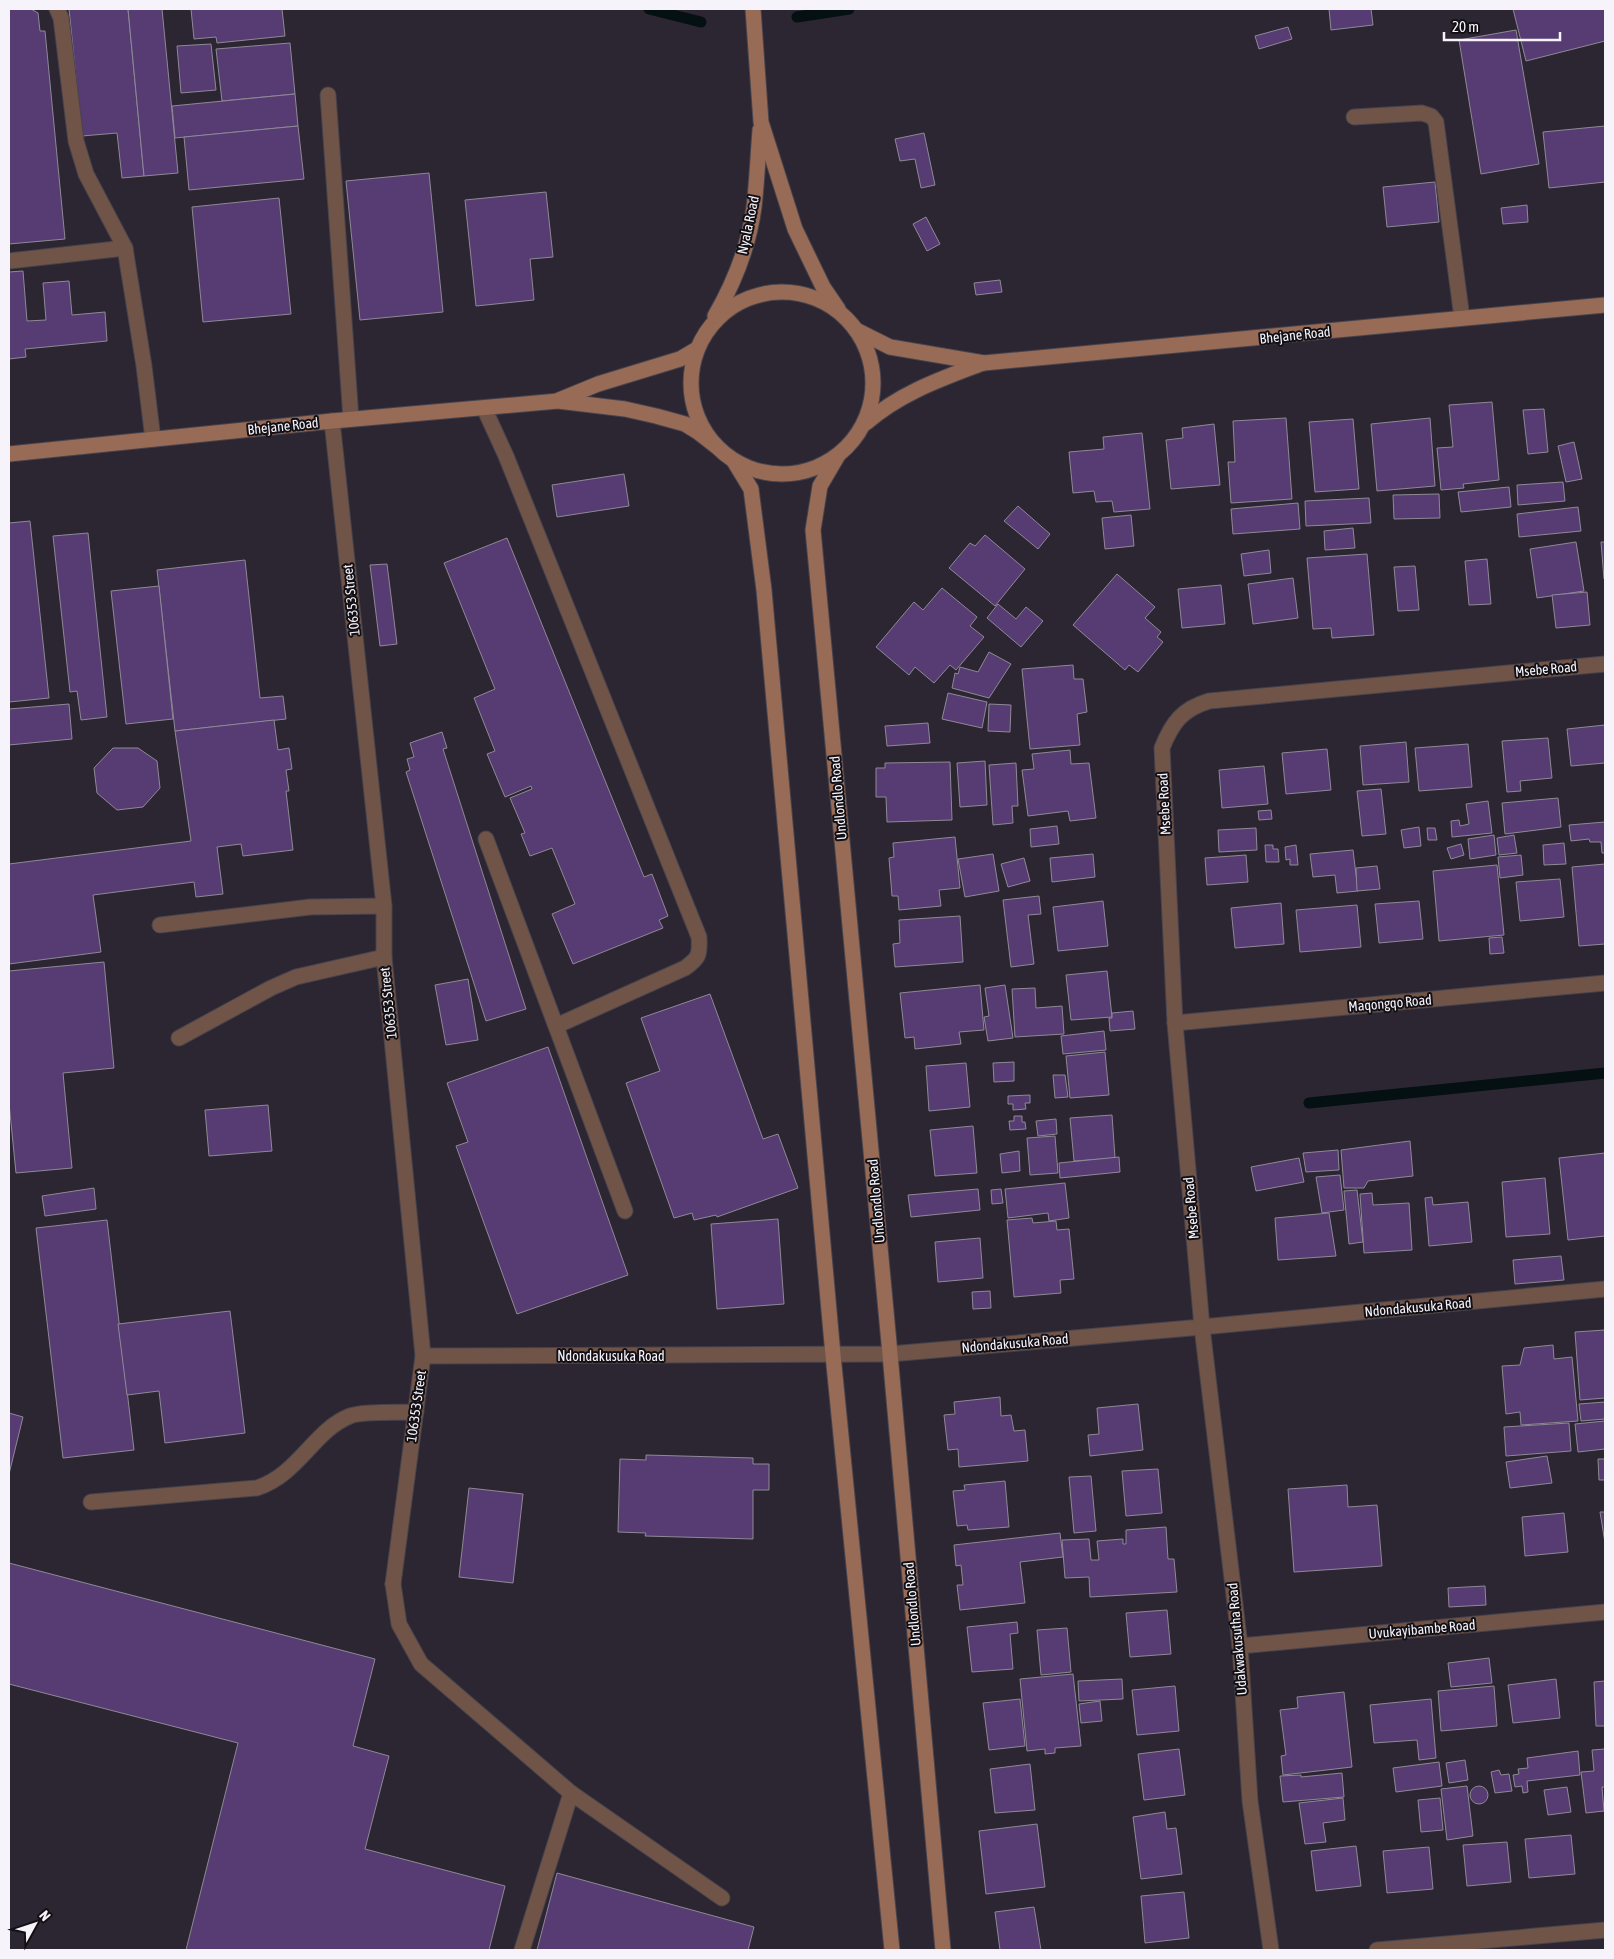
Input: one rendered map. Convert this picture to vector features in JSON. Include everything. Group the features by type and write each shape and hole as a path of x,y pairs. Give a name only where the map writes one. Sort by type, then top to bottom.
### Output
{"main road":[{"name":"Nyala Road","path":"753,9 761,122 795,229 823,286 840,312"},
{"name":"Nyala Road","path":"716,446 701,425 693,401 691,375 697,349 730,292 746,242 754,209 761,116"},
{"path":"709,328 726,311 747,298 771,292 795,292 819,300 840,312 856,330 866,347 872,367 874,387 871,407 864,425 855,438 837,456 818,467 797,473 775,474 753,470 734,460 716,446"},
{"name":"Bhejane Road","path":"864,425 880,411 921,387 984,363 1605,305"},
{"name":"Bhejane Road","path":"856,330 890,346 984,363"},
{"name":"Bhejane Road","path":"558,401 598,384 680,359 697,349"},
{"name":"Bhejane Road","path":"9,454 332,421 558,401 624,409 686,424 716,446"},
{"name":"Undlondlo Road","path":"837,456 820,486 813,530 890,1354 943,1950"},
{"path":"734,460 751,489 764,590 833,1355 892,1950"}],"street":[{"path":"56,9 61,18 76,142 80,160 125,248 154,440"},
{"path":"328,95 351,420"},
{"path":"1354,117 1422,113 1431,116 1436,122 1462,318"},
{"path":"9,261 125,248"},
{"path":"484,408 506,456 700,937 700,953 685,968 556,1026"},
{"name":"106353 Street","path":"332,421 384,906 384,957 423,1356 393,1584 399,1624 421,1664 571,1793 722,1898"},
{"name":"Msebe Road","path":"1202,1327 1175,1024 1162,748 1168,733 1179,717 1193,706 1209,701 1605,664"},
{"path":"486,839 625,1211"},
{"path":"160,925 310,907 384,906"},
{"path":"179,1038 270,988 296,977 384,957"},
{"name":"Maqongqo Road","path":"1175,1024 1605,983"},
{"name":"Ndondakusuka Road","path":"423,1356 890,1354 1605,1289"},
{"name":"Udakwakusutha Road","path":"1202,1327 1240,1646 1250,1801 1271,1950"},
{"path":"91,1502 257,1488 284,1474 332,1427 352,1415 416,1412"},
{"name":"Uvukayibambe Road","path":"1240,1646 1605,1612"},
{"path":"522,1950 571,1793"},
{"path":"1377,1950 1605,1930"}],"building":[{"path":"9,9 31,9 38,13 40,31 45,31 65,239 9,244"},
{"path":"69,9 128,9 144,176 122,178 117,133 82,136"},
{"path":"128,9 162,9 178,173 144,176"},
{"path":"191,9 282,9 285,36 217,43 216,37 194,39"},
{"path":"1329,9 1371,9 1373,25 1331,30"},
{"path":"1513,9 1605,9 1605,41 1526,61"},
{"path":"1288,27 1292,39 1259,49 1255,36"},
{"path":"1516,30 1539,164 1481,174 1459,40"},
{"path":"290,43 295,94 222,101 216,49"},
{"path":"211,44 216,90 181,93 177,46"},
{"path":"295,94 298,126 175,138 172,106"},
{"path":"298,126 304,179 189,190 184,137"},
{"path":"1605,126 1605,182 1549,188 1543,132"},
{"path":"924,133 935,185 921,188 915,159 900,161 895,139"},
{"path":"429,173 443,312 360,320 346,181"},
{"path":"1435,182 1439,222 1387,227 1383,187"},
{"path":"546,192 553,257 530,259 534,300 476,306 465,200"},
{"path":"279,198 291,314 203,322 192,207"},
{"path":"1527,205 1528,222 1503,224 1501,208"},
{"path":"926,217 940,244 927,251 913,224"},
{"path":"23,271 27,321 46,320 43,283 69,281 72,315 105,312 107,341 25,349 26,357 9,359 9,272"},
{"path":"1000,280 1002,292 976,295 974,283"},
{"path":"1492,402 1499,480 1463,484 1464,488 1441,490 1437,448 1453,447 1449,405"},
{"path":"1544,409 1548,452 1528,454 1523,410"},
{"path":"1286,418 1292,499 1231,503 1228,462 1235,462 1233,421"},
{"path":"1430,418 1435,486 1377,491 1371,424"},
{"path":"1353,419 1359,489 1315,492 1309,422"},
{"path":"1214,424 1220,485 1171,489 1166,440 1183,438 1182,428"},
{"path":"1142,433 1150,509 1114,512 1112,501 1096,502 1094,491 1073,493 1069,452 1104,449 1103,437"},
{"path":"1574,442 1582,479 1566,482 1558,446"},
{"path":"624,474 629,506 557,517 552,485"},
{"path":"1563,482 1565,501 1518,505 1517,485"},
{"path":"1509,487 1511,507 1461,512 1458,492"},
{"path":"1439,494 1440,518 1394,519 1393,495"},
{"path":"1369,498 1371,523 1306,526 1305,501"},
{"path":"1298,503 1300,529 1233,534 1231,509"},
{"path":"1018,506 1050,534 1038,549 1004,521"},
{"path":"1578,507 1581,531 1519,537 1517,514"},
{"path":"1131,515 1134,546 1105,549 1102,518"},
{"path":"30,521 49,698 9,702 9,523"},
{"path":"1353,528 1355,548 1325,550 1324,531"},
{"path":"88,533 107,717 81,720 77,691 70,692 53,536"},
{"path":"985,535 1025,569 995,606 949,568 970,543 975,546"},
{"path":"507,538 644,877 652,874 668,916 659,920 663,928 573,964 552,914 575,904 552,848 530,856 521,834 525,833 510,798 532,789 531,786 505,797 487,754 495,751 474,698 495,689 444,563"},
{"path":"1576,542 1584,591 1537,598 1530,549"},
{"path":"1601,542 1605,542 1605,579 1604,579"},
{"path":"1269,550 1271,573 1244,576 1241,554"},
{"path":"1367,554 1374,635 1332,638 1331,628 1313,629 1307,558"},
{"path":"1487,559 1491,604 1469,605 1465,561"},
{"path":"245,560 260,698 283,696 286,719 175,731 157,570"},
{"path":"387,564 397,644 380,646 370,565"},
{"path":"1415,566 1419,610 1398,611 1394,567"},
{"path":"1117,574 1155,607 1145,618 1161,632 1157,637 1163,642 1138,672 1129,665 1125,670 1073,625"},
{"path":"1293,578 1298,618 1253,624 1248,584"},
{"path":"1221,585 1225,624 1182,628 1178,589"},
{"path":"159,586 173,719 126,724 111,591"},
{"path":"942,588 977,617 970,626 984,637 956,670 950,665 934,683 915,667 909,675 876,647 914,602 923,610"},
{"path":"1587,592 1590,625 1556,628 1552,595"},
{"path":"998,604 1016,619 1026,607 1043,621 1021,647 987,618"},
{"path":"989,652 1011,664 989,698 952,688 955,673 958,674 960,667 978,672"},
{"path":"1073,665 1074,679 1083,679 1087,712 1077,714 1080,745 1030,749 1022,669"},
{"path":"948,693 987,702 982,728 942,719"},
{"path":"69,704 72,739 9,745 9,709"},
{"path":"989,704 1011,705 1010,732 988,731"},
{"path":"274,720 278,750 289,748 292,769 286,770 289,791 286,791 293,850 243,856 241,844 217,847 223,894 196,897 194,882 93,895 101,952 9,964 9,864 191,841 175,731"},
{"path":"928,723 930,743 887,746 885,726"},
{"path":"1605,725 1605,763 1571,766 1567,729"},
{"path":"442,732 447,748 443,749 526,1009 486,1021 406,772 410,770 407,759 414,757 410,743"},
{"path":"1548,738 1552,778 1520,781 1521,791 1507,792 1502,741"},
{"path":"1406,742 1409,782 1363,785 1360,746"},
{"path":"1468,744 1472,787 1419,791 1415,748"},
{"path":"113,748 138,748 157,761 160,788 143,807 117,810 97,793 94,768"},
{"path":"1327,749 1331,790 1286,794 1282,753"},
{"path":"1070,750 1071,764 1089,763 1096,818 1070,821 1068,811 1028,816 1022,770 1034,769 1032,754"},
{"path":"985,761 987,805 960,807 957,763"},
{"path":"950,762 952,820 887,822 886,797 876,797 876,768 885,768 885,763"},
{"path":"1016,763 1018,806 1012,806 1013,823 993,825 989,765"},
{"path":"1264,766 1268,804 1222,808 1219,770"},
{"path":"1381,789 1386,834 1362,836 1357,791"},
{"path":"1558,798 1561,827 1505,834 1502,803"},
{"path":"1488,801 1492,833 1452,837 1451,821 1459,820 1460,826 1469,824 1466,804"},
{"path":"1271,810 1272,819 1259,820 1258,811"},
{"path":"1605,822 1605,853 1602,853 1601,842 1590,842 1589,839 1571,841 1569,825"},
{"path":"1057,826 1059,844 1031,847 1030,829"},
{"path":"1419,827 1421,846 1404,848 1401,830"},
{"path":"1256,828 1257,850 1219,852 1218,830"},
{"path":"1427,828 1435,828 1437,840 1428,840"},
{"path":"1494,835 1496,855 1470,859 1468,839"},
{"path":"1514,835 1517,853 1499,855 1497,838"},
{"path":"955,837 960,888 939,890 941,906 899,910 898,896 892,896 889,858 894,857 893,843"},
{"path":"1564,843 1566,864 1544,865 1543,845"},
{"path":"1461,844 1464,855 1451,859 1447,848"},
{"path":"1265,845 1273,845 1273,849 1278,849 1279,862 1266,862"},
{"path":"1296,845 1298,865 1290,865 1290,859 1286,860 1285,847"},
{"path":"1353,850 1358,891 1337,893 1335,875 1313,877 1310,854"},
{"path":"993,854 999,891 965,897 958,859"},
{"path":"1093,854 1095,877 1052,882 1050,858"},
{"path":"1246,855 1248,882 1207,885 1205,858"},
{"path":"1521,855 1523,875 1500,878 1498,857"},
{"path":"1024,858 1030,881 1008,887 1001,864"},
{"path":"1605,864 1605,944 1579,946 1572,867"},
{"path":"1497,865 1504,935 1439,941 1433,871"},
{"path":"1377,866 1380,889 1357,891 1356,868"},
{"path":"1560,879 1564,917 1520,921 1516,882"},
{"path":"1039,896 1041,914 1028,915 1034,964 1011,967 1003,900"},
{"path":"1103,901 1108,946 1058,951 1053,907"},
{"path":"1419,901 1423,939 1379,943 1375,904"},
{"path":"1281,903 1284,944 1235,948 1231,908"},
{"path":"1357,905 1361,947 1300,952 1296,910"},
{"path":"960,916 963,962 895,967 893,944 900,943 899,920"},
{"path":"1502,937 1504,953 1490,954 1489,938"},
{"path":"104,962 114,1068 63,1073 72,1168 16,1173 9,1103 9,971"},
{"path":"1107,971 1112,1017 1071,1020 1066,975"},
{"path":"468,979 478,1040 446,1045 435,985"},
{"path":"980,985 984,1030 959,1032 961,1044 915,1049 914,1037 905,1038 900,993"},
{"path":"1005,985 1013,1038 988,1041 984,1017 989,1016 985,988"},
{"path":"1035,988 1036,1008 1062,1006 1064,1034 1015,1037 1012,989"},
{"path":"710,994 763,1139 778,1134 798,1188 717,1217 716,1215 694,1220 692,1213 674,1218 626,1083 660,1071 641,1018"},
{"path":"1133,1011 1135,1029 1110,1031 1109,1018 1112,1018 1112,1013"},
{"path":"1104,1031 1106,1050 1063,1054 1061,1036"},
{"path":"548,1047 628,1275 517,1314 456,1146 468,1142 447,1083"},
{"path":"1105,1052 1109,1095 1070,1098 1066,1056"},
{"path":"1014,1062 1014,1081 994,1082 993,1063"},
{"path":"966,1063 970,1107 929,1111 926,1066"},
{"path":"1053,1075 1065,1075 1068,1097 1055,1098"},
{"path":"1030,1095 1030,1103 1025,1103 1026,1109 1013,1110 1013,1104 1008,1104 1008,1096"},
{"path":"268,1105 272,1151 209,1156 205,1110"},
{"path":"1112,1115 1115,1158 1074,1161 1070,1118"},
{"path":"1014,1116 1022,1116 1022,1122 1025,1122 1026,1129 1010,1130 1009,1121 1014,1121"},
{"path":"1056,1119 1057,1134 1038,1136 1036,1121"},
{"path":"973,1126 977,1173 935,1176 930,1130"},
{"path":"1055,1136 1058,1173 1030,1175 1027,1138"},
{"path":"1410,1141 1413,1176 1368,1181 1364,1188 1344,1188 1341,1150"},
{"path":"1338,1150 1339,1170 1306,1172 1303,1153"},
{"path":"1019,1151 1020,1171 1002,1173 1000,1154"},
{"path":"1605,1153 1605,1236 1568,1240 1559,1158"},
{"path":"1119,1157 1120,1172 1060,1178 1059,1163"},
{"path":"1299,1158 1304,1182 1256,1191 1251,1167"},
{"path":"1340,1175 1344,1210 1322,1213 1316,1177"},
{"path":"1545,1178 1550,1234 1506,1237 1502,1182"},
{"path":"1065,1183 1069,1218 1049,1221 1048,1213 1008,1218 1005,1189"},
{"path":"94,1188 96,1209 45,1216 42,1196"},
{"path":"978,1189 980,1210 911,1217 908,1195"},
{"path":"1001,1189 1003,1203 992,1204 991,1190"},
{"path":"1357,1190 1363,1242 1349,1244 1344,1191"},
{"path":"1372,1193 1373,1205 1409,1203 1412,1250 1364,1253 1360,1194"},
{"path":"1432,1197 1433,1205 1468,1202 1472,1242 1429,1246 1425,1198"},
{"path":"1329,1213 1336,1256 1278,1260 1275,1218"},
{"path":"1032,1218 1033,1223 1056,1221 1057,1230 1069,1229 1074,1279 1060,1280 1061,1293 1014,1297 1007,1220"},
{"path":"778,1219 784,1304 717,1309 711,1224"},
{"path":"107,1220 134,1450 63,1458 36,1228"},
{"path":"980,1238 983,1278 938,1282 935,1242"},
{"path":"1561,1256 1564,1280 1515,1284 1513,1260"},
{"path":"990,1291 991,1308 973,1309 972,1292"},
{"path":"230,1311 245,1433 165,1443 159,1391 127,1395 118,1324"},
{"path":"1605,1330 1605,1398 1580,1400 1575,1332"},
{"path":"1553,1345 1554,1359 1572,1357 1578,1421 1521,1425 1520,1412 1506,1414 1502,1366 1520,1365 1524,1348"},
{"path":"1000,1397 1001,1416 1011,1415 1014,1431 1025,1430 1028,1461 959,1467 958,1449 948,1450 944,1415 955,1414 954,1402"},
{"path":"1605,1402 1605,1419 1581,1421 1579,1404"},
{"path":"1138,1404 1143,1450 1090,1456 1088,1435 1099,1434 1097,1408"},
{"path":"9,1413 23,1417 9,1474"},
{"path":"1605,1421 1605,1449 1578,1452 1575,1424"},
{"path":"1569,1423 1571,1451 1506,1456 1504,1427"},
{"path":"646,1455 753,1458 753,1464 769,1464 769,1490 753,1490 753,1539 645,1536 646,1533 618,1532 620,1459 646,1460"},
{"path":"1547,1456 1552,1483 1510,1488 1506,1462"},
{"path":"1598,1459 1605,1459 1605,1480 1599,1480"},
{"path":"1158,1469 1162,1513 1126,1516 1122,1471"},
{"path":"1091,1476 1096,1531 1074,1533 1069,1477"},
{"path":"1005,1481 1009,1527 968,1530 967,1525 957,1526 953,1491 965,1490 964,1485"},
{"path":"1347,1485 1348,1507 1377,1505 1382,1566 1294,1572 1288,1489"},
{"path":"469,1488 523,1494 513,1583 459,1577"},
{"path":"1600,1512 1605,1512 1605,1543"},
{"path":"1564,1513 1568,1552 1525,1556 1522,1517"},
{"path":"1166,1527 1168,1559 1174,1559 1177,1592 1090,1597 1089,1577 1065,1578 1062,1540 1089,1539 1091,1560 1099,1560 1097,1541 1123,1539 1123,1544 1126,1544 1126,1530"},
{"path":"1060,1533 1063,1557 1020,1562 1025,1603 960,1610 957,1585 963,1585 961,1565 956,1566 954,1545"},
{"path":"9,1563 375,1659 353,1746 389,1756 365,1849 505,1886 489,1950 186,1950 238,1743 9,1684"},
{"path":"1485,1586 1486,1605 1449,1607 1448,1588"},
{"path":"1167,1610 1171,1654 1130,1657 1126,1613"},
{"path":"1017,1622 1018,1633 1010,1634 1013,1669 972,1672 967,1627"},
{"path":"1067,1628 1071,1672 1041,1675 1037,1630"},
{"path":"1489,1658 1492,1683 1451,1687 1448,1663"},
{"path":"1073,1674 1081,1746 1055,1748 1055,1753 1045,1754 1045,1749 1027,1751 1020,1679"},
{"path":"1122,1679 1123,1699 1079,1701 1078,1681"},
{"path":"1556,1679 1560,1718 1513,1723 1508,1685"},
{"path":"1605,1681 1605,1726 1596,1726 1594,1682"},
{"path":"1175,1686 1179,1731 1137,1735 1132,1690"},
{"path":"1494,1686 1497,1726 1441,1731 1438,1691"},
{"path":"1344,1692 1352,1767 1283,1775 1281,1756 1286,1755 1280,1710 1298,1708 1297,1697"},
{"path":"1020,1699 1025,1746 989,1750 983,1703"},
{"path":"1431,1699 1436,1758 1419,1760 1417,1740 1374,1743 1370,1705"},
{"path":"1100,1701 1102,1721 1081,1723 1079,1704"},
{"path":"1179,1749 1185,1795 1144,1800 1138,1754"},
{"path":"1605,1749 1605,1787 1602,1787 1604,1811 1586,1813 1581,1772 1594,1771 1592,1750"},
{"path":"1578,1751 1580,1775 1527,1781 1528,1792 1523,1793 1522,1786 1515,1787 1513,1775 1519,1774 1518,1769 1528,1768 1527,1758"},
{"path":"1465,1760 1468,1780 1449,1783 1446,1763"},
{"path":"1439,1762 1442,1786 1396,1792 1393,1768"},
{"path":"1030,1764 1035,1810 995,1813 990,1769"},
{"path":"1499,1770 1501,1775 1509,1774 1512,1791 1495,1793 1491,1772"},
{"path":"1342,1773 1344,1797 1283,1802 1280,1776 1301,1775 1301,1777"},
{"path":"1467,1786 1473,1836 1447,1840 1441,1789"},
{"path":"1475,1786 1483,1786 1488,1791 1486,1802 1475,1804 1470,1799 1470,1791"},
{"path":"1567,1787 1571,1812 1548,1815 1544,1790"},
{"path":"1343,1798 1345,1820 1323,1823 1326,1842 1305,1844 1299,1803"},
{"path":"1440,1798 1443,1830 1421,1832 1418,1800"},
{"path":"1165,1812 1167,1829 1176,1828 1182,1874 1141,1879 1133,1817"},
{"path":"1037,1824 1045,1887 986,1894 979,1831"},
{"path":"1571,1835 1575,1874 1529,1878 1525,1839"},
{"path":"1507,1842 1511,1882 1467,1886 1463,1845"},
{"path":"1356,1846 1361,1886 1316,1891 1311,1851"},
{"path":"1429,1847 1433,1889 1387,1893 1383,1851"},
{"path":"557,1873 754,1927 748,1950 537,1950"},
{"path":"1184,1892 1189,1938 1145,1943 1141,1896"},
{"path":"1034,1907 1041,1950 1000,1950 995,1912"}],"waterway":[{"path":"649,9 701,22"},
{"path":"797,17 849,9"},
{"path":"1309,1103 1605,1073"}]}
